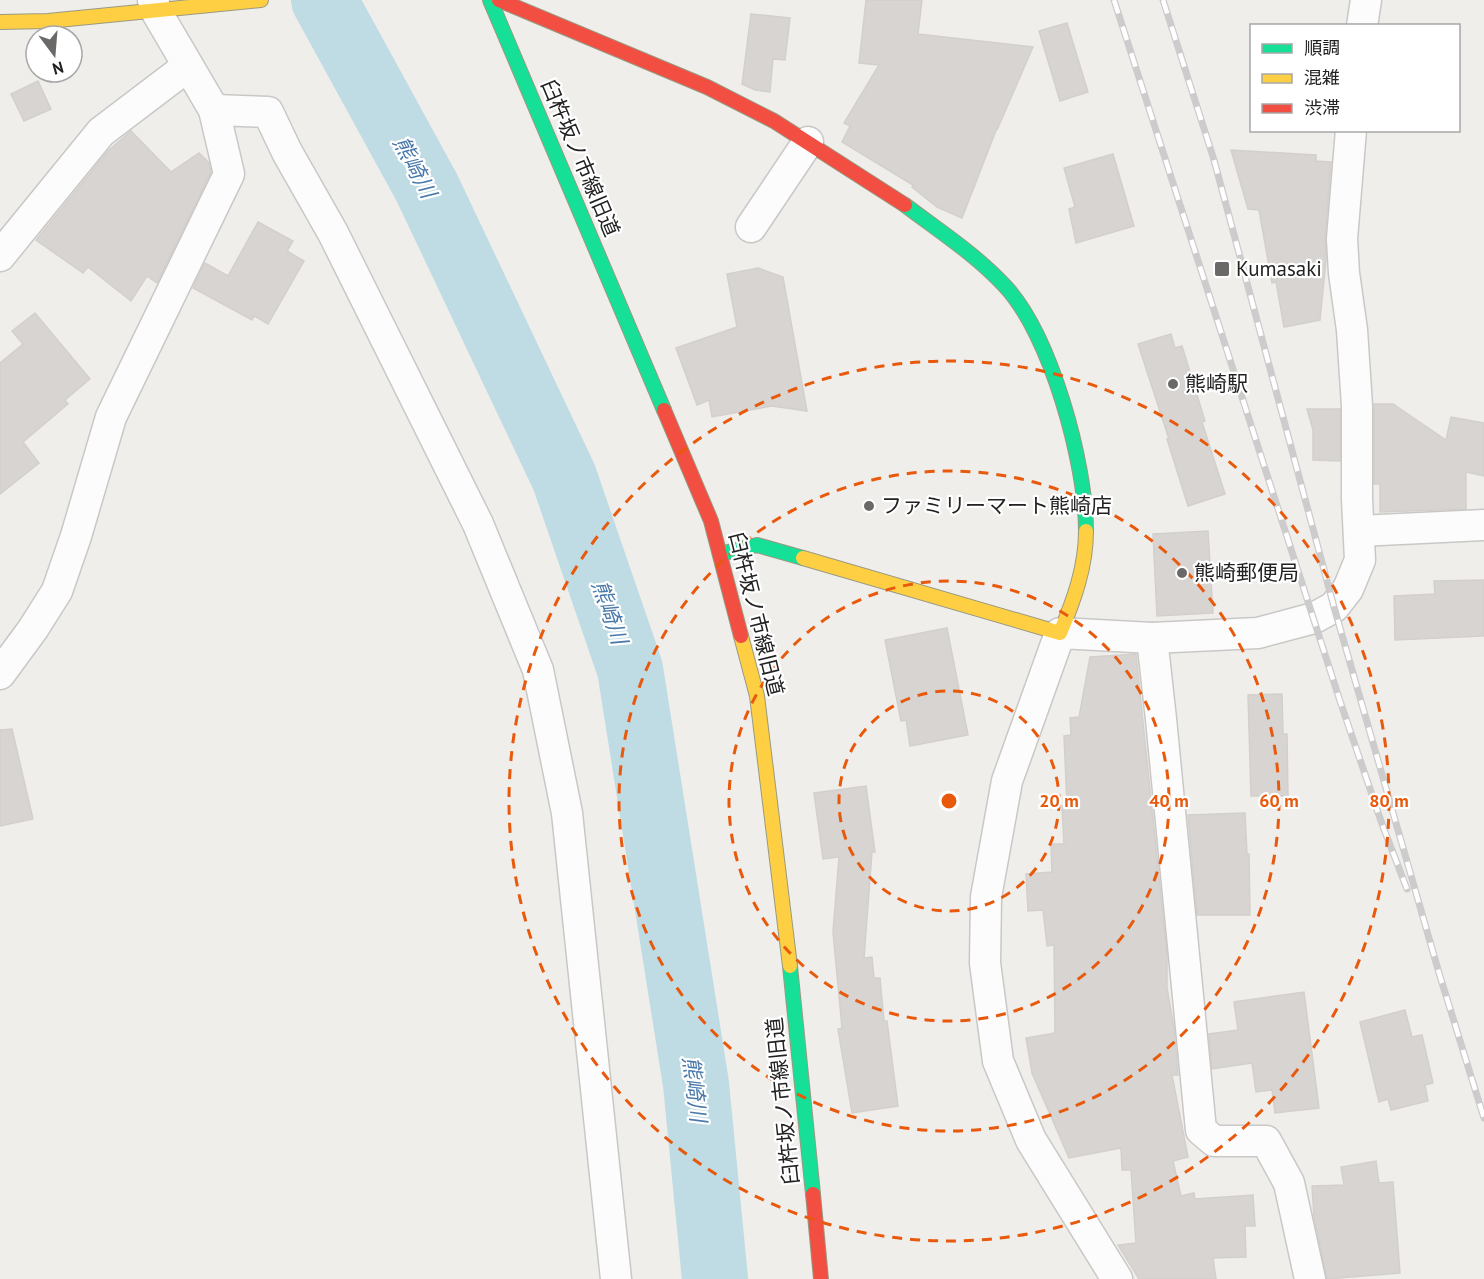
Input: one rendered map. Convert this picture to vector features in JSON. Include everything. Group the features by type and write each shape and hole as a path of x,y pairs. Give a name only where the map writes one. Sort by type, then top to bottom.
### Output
{"street":[{"path":"0,22 48,21 154,5 206,6 261,0"},
{"name":"臼杵坂ノ市線旧道","path":"490,0 711,521 757,696 798,1035 821,1279"},
{"path":"499,0 707,87 774,121 802,150 893,196 980,262 1005,286 1034,328 1050,367 1074,443 1082,480 1086,515 1086,553 1073,602 1007,781 986,897 985,963 998,1061 1031,1140 1117,1279"},
{"path":"1362,24 1366,0"},
{"path":"0,673 33,629 57,591 76,536 111,417 229,174 214,110 154,5"},
{"path":"0,256 101,132 188,66"},
{"path":"214,110 268,112 287,152 333,233 478,524 538,670 567,813 616,1279"},
{"path":"720,554 757,545 1060,633 1152,638 1258,633 1314,618 1334,607 1348,589 1360,560 1355,384 1342,239 1351,132"},
{"path":"752,227 802,150"},
{"path":"1359,531 1484,525"},
{"path":"1152,638 1201,1130 1214,1141 1266,1141 1289,1183 1310,1279"}],"building":[{"path":"866,0 922,0 918,34 1033,47 997,130 997,128 962,218 937,207 912,187 913,185 842,142 850,126 844,123 879,65 859,63"},
{"path":"751,14 790,18 785,60 773,59 770,92 755,90 742,84"},
{"path":"1067,23 1088,92 1060,101 1039,31"},
{"path":"32,84 39,84 51,109 24,121 11,94"},
{"path":"131,131 171,172 199,153 209,163 211,172 157,283 147,276 131,301 88,267 83,273 36,240 108,151"},
{"path":"1231,150 1316,155 1316,161 1331,162 1325,238 1326,260 1320,320 1284,327 1276,282 1272,283 1259,210 1248,209"},
{"path":"1113,154 1134,226 1076,243 1069,209 1075,207 1064,168"},
{"path":"258,222 293,241 287,251 304,261 268,324 254,316 252,320 193,288 205,263 228,276"},
{"path":"758,268 783,277 807,411 772,406 712,417 709,400 697,405 676,348 737,327 727,274"},
{"path":"35,313 90,379 65,400 68,404 23,442 39,463 0,494 0,363 23,344 12,331"},
{"path":"1171,334 1175,348 1182,346 1205,421 1202,422 1225,494 1188,506 1138,344"},
{"path":"1374,404 1393,404 1446,440 1451,417 1484,423 1484,476 1466,472 1466,509 1380,512 1380,484 1374,484"},
{"path":"1307,409 1340,409 1340,461 1313,460 1313,430"},
{"name":"熊崎郵便局","path":"1208,531 1213,613 1157,616 1153,534"},
{"path":"1484,580 1484,636 1395,640 1394,596 1435,594 1434,581"},
{"path":"947,628 968,735 910,746 906,720 901,721 885,640"},
{"path":"1136,654 1167,955 1167,988 1174,1028 1178,1075 1172,1075 1188,1157 1173,1161 1181,1196 1194,1193 1195,1199 1253,1195 1255,1226 1245,1226 1246,1257 1213,1258 1216,1279 1139,1279 1118,1245 1136,1243 1131,1170 1122,1170 1121,1148 1069,1158 1032,1073 1026,1038 1055,1033 1054,945 1047,946 1043,910 1028,911 1026,874 1052,872 1051,844 1064,844 1062,806 1067,805 1064,736 1071,735 1070,718 1079,717 1090,657"},
{"path":"1282,694 1283,734 1287,734 1288,796 1251,796 1248,695"},
{"path":"12,729 33,819 0,826 0,730"},
{"path":"866,786 875,852 872,852 864,958 872,957 874,978 880,978 884,1021 887,1021 898,1106 852,1113 838,1029 842,1028 833,932 839,857 823,859 814,793"},
{"path":"1245,813 1247,854 1249,854 1250,915 1197,915 1188,815"},
{"path":"1304,992 1319,1108 1275,1113 1272,1090 1256,1092 1252,1063 1212,1069 1209,1034 1238,1030 1234,1002"},
{"path":"1405,1010 1412,1037 1422,1035 1433,1083 1425,1085 1428,1101 1391,1110 1388,1099 1379,1102 1360,1022"},
{"path":"1376,1161 1379,1183 1393,1182 1400,1273 1327,1279 1314,1217 1312,1186 1344,1185 1341,1167"}],"waterway":[{"name":"熊崎川","path":"324,0 427,188 564,477 630,669 696,1084 715,1279"}],"railway":[{"path":"1114,0 1340,701 1407,889"},
{"path":"1163,0 1214,160 1334,607 1439,973 1484,1118"}],"traffic: fast":[{"path":"490,0 664,410"},
{"path":"905,205 993,274 1021,307 1037,335 1063,401 1080,471 1086,531"},
{"path":"720,554 757,545 803,558"},
{"path":"790,966 813,1194"}],"traffic: slow":[{"path":"0,22 48,21 261,0"},
{"path":"803,558 1060,633 1078,583 1084,557 1086,531"},
{"path":"741,636 757,696 790,966"}],"traffic: jam":[{"path":"499,0 707,87 774,121 905,205"},
{"path":"664,410 711,521 741,636"},
{"path":"813,1194 821,1279"}],"place":[{"name":"Kumasaki","path":"1222,269"},
{"name":"熊崎駅","path":"1173,384"},
{"name":"ファミリーマート熊崎店","path":"869,506"},
{"name":"熊崎郵便局","path":"1182,573"}]}
